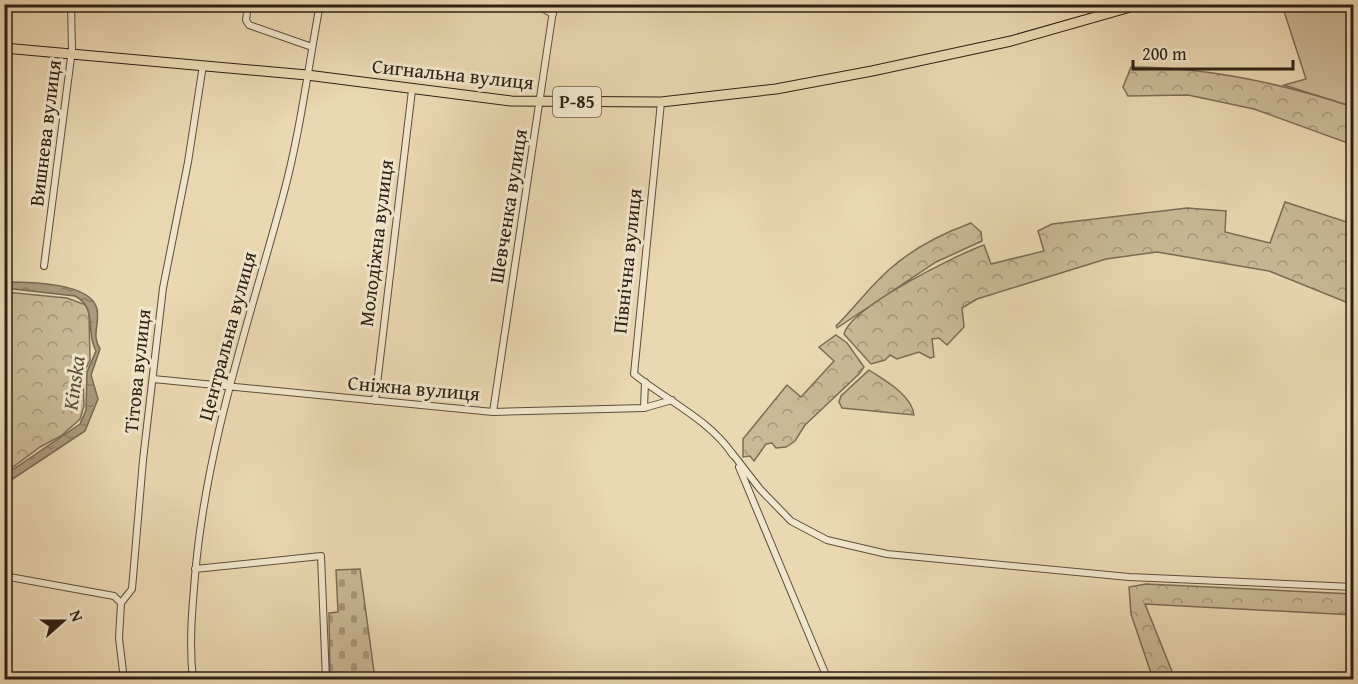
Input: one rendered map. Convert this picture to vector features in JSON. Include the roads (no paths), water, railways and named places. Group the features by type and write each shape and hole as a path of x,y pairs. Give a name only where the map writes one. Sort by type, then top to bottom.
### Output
{"main road":[{"name":"Сигнальна вулиця","path":"4,48 307,75 412,90 540,102 661,102 777,89 872,71 1011,41 1141,4"}],"street":[{"name":"Вишнева вулиця","path":"44,266 72,54 71,4"},
{"path":"248,4 246,20 249,25 312,47"},
{"name":"Центральна вулиця","path":"193,680 189,644 195,569 210,460 228,386 284,193 320,4"},
{"path":"534,4 553,14"},
{"name":"Шевченка вулиця","path":"494,412 555,4"},
{"name":"Тітова вулиця","path":"124,680 119,638 121,603 132,589 143,460 163,288 188,162 203,65"},
{"name":"Молодіжна вулиця","path":"375,401 412,90"},
{"name":"Північна вулиця","path":"645,382 634,374 633,365 661,102"},
{"name":"Сніжна вулиця","path":"153,379 494,412 644,408 674,401"},
{"path":"645,382 674,401 732,453 760,489 791,521 827,540 887,554 1129,577 1353,588"},
{"path":"644,408 645,382"},
{"path":"732,453 828,680"},
{"path":"195,569 321,556 326,680"},
{"path":"4,576 114,596 121,603"}],"water":[{"path":"5,282 43,283 83,293 92,300 97,309 96,339 100,349 91,375 98,399 85,431 5,484 5,475 80,424 86,410 87,372 96,351 91,336 89,313 82,301 75,296 5,288"}],"water label":[{"name":"Kinska","path":"74,383"}]}
